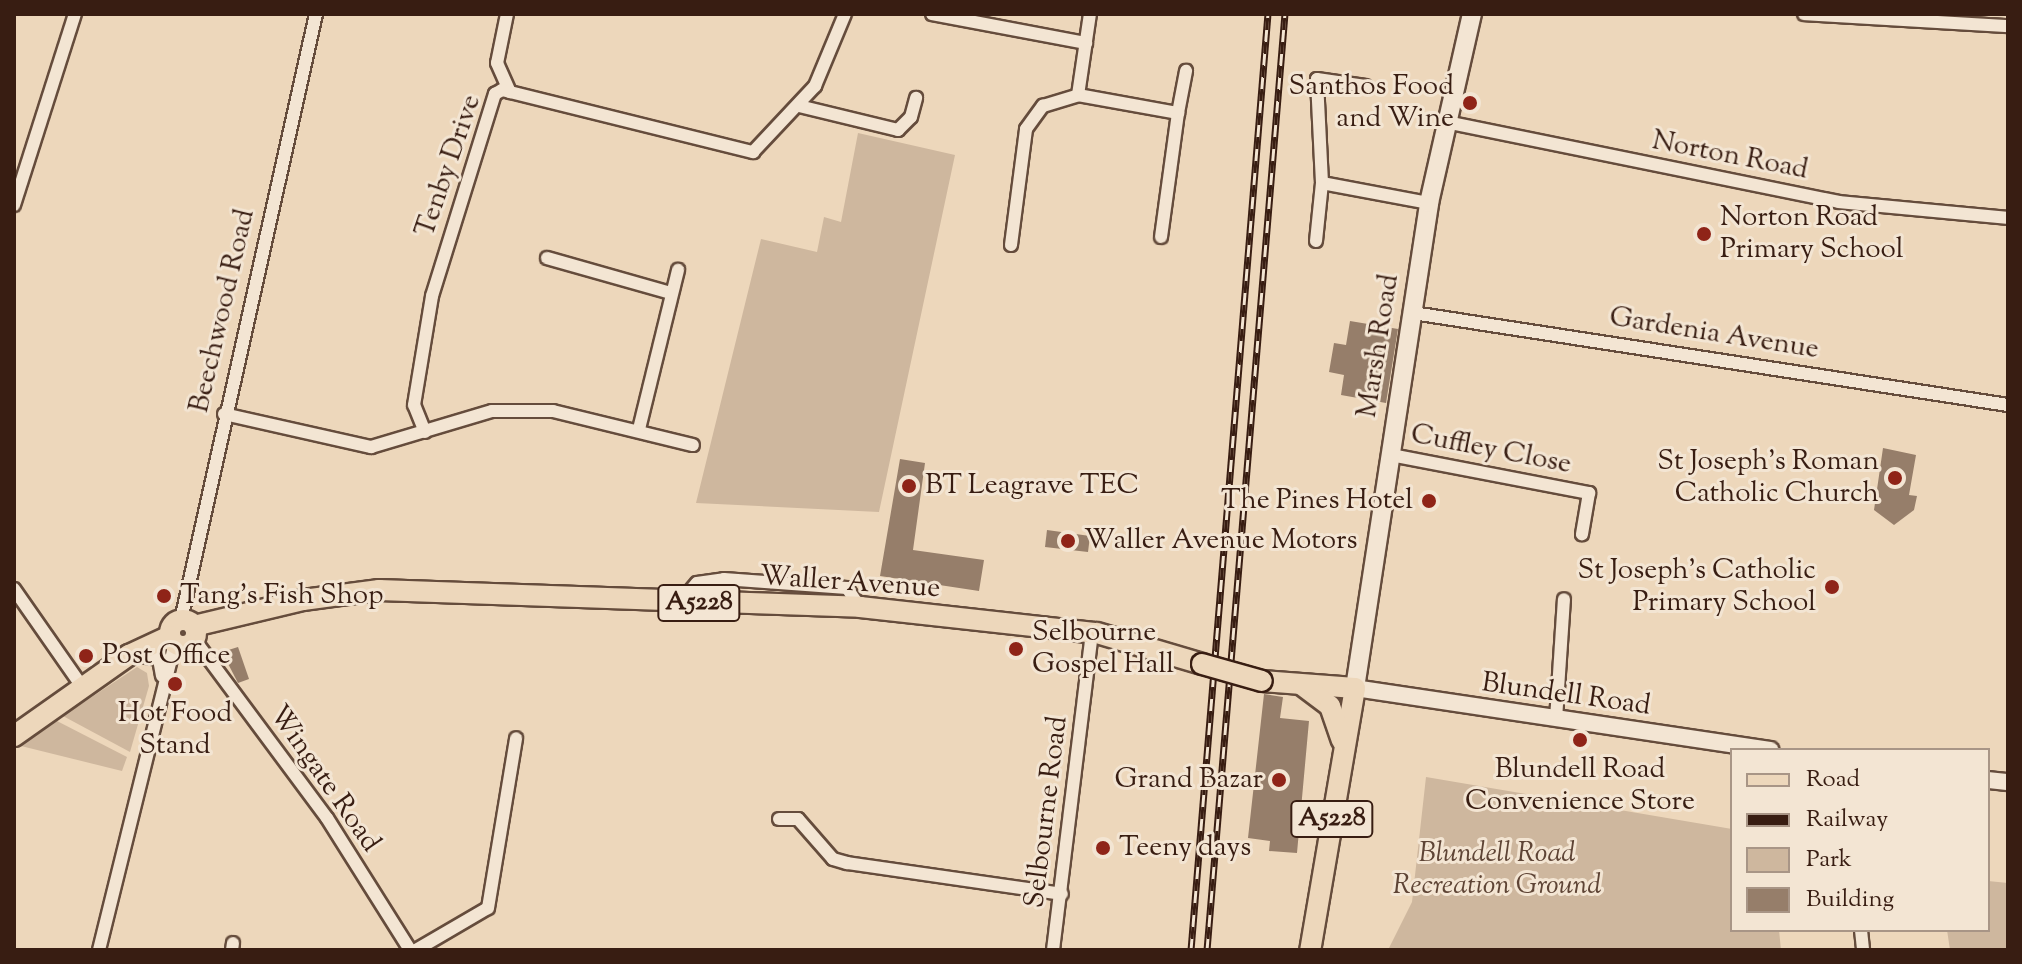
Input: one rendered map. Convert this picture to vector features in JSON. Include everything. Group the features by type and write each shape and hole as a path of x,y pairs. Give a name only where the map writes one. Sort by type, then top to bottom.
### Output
{"main road":[{"name":"Marsh Road","path":"1355,688 1429,203 1471,14"},
{"name":"Waller Avenue","path":"14,736 129,655 183,633 303,600 379,590 860,607 1092,632 1262,681 1355,688"},
{"path":"1302,685 1330,706 1344,748"},
{"name":"A5228","path":"1310,950 1355,688"}],"street":[{"path":"14,205 75,14"},
{"name":"Beechwood Road","path":"99,950 163,684 183,633 224,414 316,14"},
{"path":"507,14 497,63 510,92"},
{"name":"Tenby Drive","path":"425,432 414,405 432,296 491,97 510,92 741,151 764,144 815,86 845,14"},
{"path":"932,14 1086,43"},
{"path":"1078,95 1090,14"},
{"path":"1804,14 2008,26"},
{"path":"1161,237 1186,71"},
{"path":"1316,241 1322,183 1317,79 1366,86"},
{"path":"1011,245 1026,129 1043,106 1078,95 1178,113"},
{"path":"799,106 898,130 911,117 916,98"},
{"name":"Norton Road","path":"1446,122 1839,202 2008,218"},
{"path":"1322,183 1429,203"},
{"path":"547,258 671,293"},
{"path":"639,429 678,270"},
{"name":"Gardenia Avenue","path":"1413,313 2008,405"},
{"path":"224,414 371,447 492,411 553,411 639,429 693,445"},
{"name":"Cuffley Close","path":"1391,455 1589,493 1582,534"},
{"path":"14,589 83,688"},
{"path":"1556,719 1564,599"},
{"name":"Selbourne Road","path":"1053,950 1092,632"},
{"name":"Wingate Road","path":"183,633 327,818 410,950"},
{"path":"129,655 159,659 163,684"},
{"name":"Blundell Road","path":"1355,688 1756,748"},
{"path":"416,950 488,908 516,738"},
{"path":"779,819 798,819 833,859 847,863 1062,894"}],"green space":[{"path":"858,133 955,155 879,512 696,503 761,239 817,252 824,217 841,222"},
{"path":"137,667 147,673 149,686 130,752 63,716"},
{"path":"57,721 127,757 122,771 21,746"},
{"name":"Blundell Road Recreation Ground","path":"1426,777 1730,829 1730,932 1779,932 1781,950 1388,950 1412,902"},
{"path":"1990,881 2008,883 2008,950 1950,950 1947,932 1990,932"}],"building":[{"path":"1350,321 1398,329 1386,403 1341,395 1344,375 1329,372 1334,343 1346,345"},
{"name":"St Joseph's Roman Catholic Church","path":"1883,448 1916,455 1909,495 1917,496 1914,510 1894,525 1874,510"},
{"path":"900,459 925,463 913,550 984,560 979,591 880,576"},
{"name":"Waller Avenue Motors","path":"1047,530 1090,536 1088,552 1045,547"},
{"path":"238,647 249,679 238,683 222,652"},
{"name":"Grand Bazar","path":"1264,694 1283,697 1280,718 1309,721 1297,853 1269,851 1270,841 1248,838"}],"railway":[{"path":"1191,950 1268,14"},
{"path":"1207,950 1285,14"}],"place":[{"name":"Santhos Food and Wine","path":"1470,103"},
{"name":"Norton Road Primary School","path":"1704,234"},
{"name":"St Joseph's Roman Catholic Church","path":"1895,478"},
{"name":"BT Leagrave TEC","path":"909,486"},
{"name":"The Pines Hotel","path":"1429,501"},
{"name":"Waller Avenue Motors","path":"1068,541"},
{"name":"St Joseph's Catholic Primary School","path":"1832,587"},
{"name":"Tang's Fish Shop","path":"164,596"},
{"name":"Selbourne Gospel Hall","path":"1016,649"},
{"name":"Post Office","path":"86,656"},
{"name":"Hot Food Stand","path":"175,684"},
{"name":"Blundell Road Convenience Store","path":"1580,740"},
{"name":"Grand Bazar","path":"1279,780"},
{"name":"Teeny days","path":"1103,848"}]}
